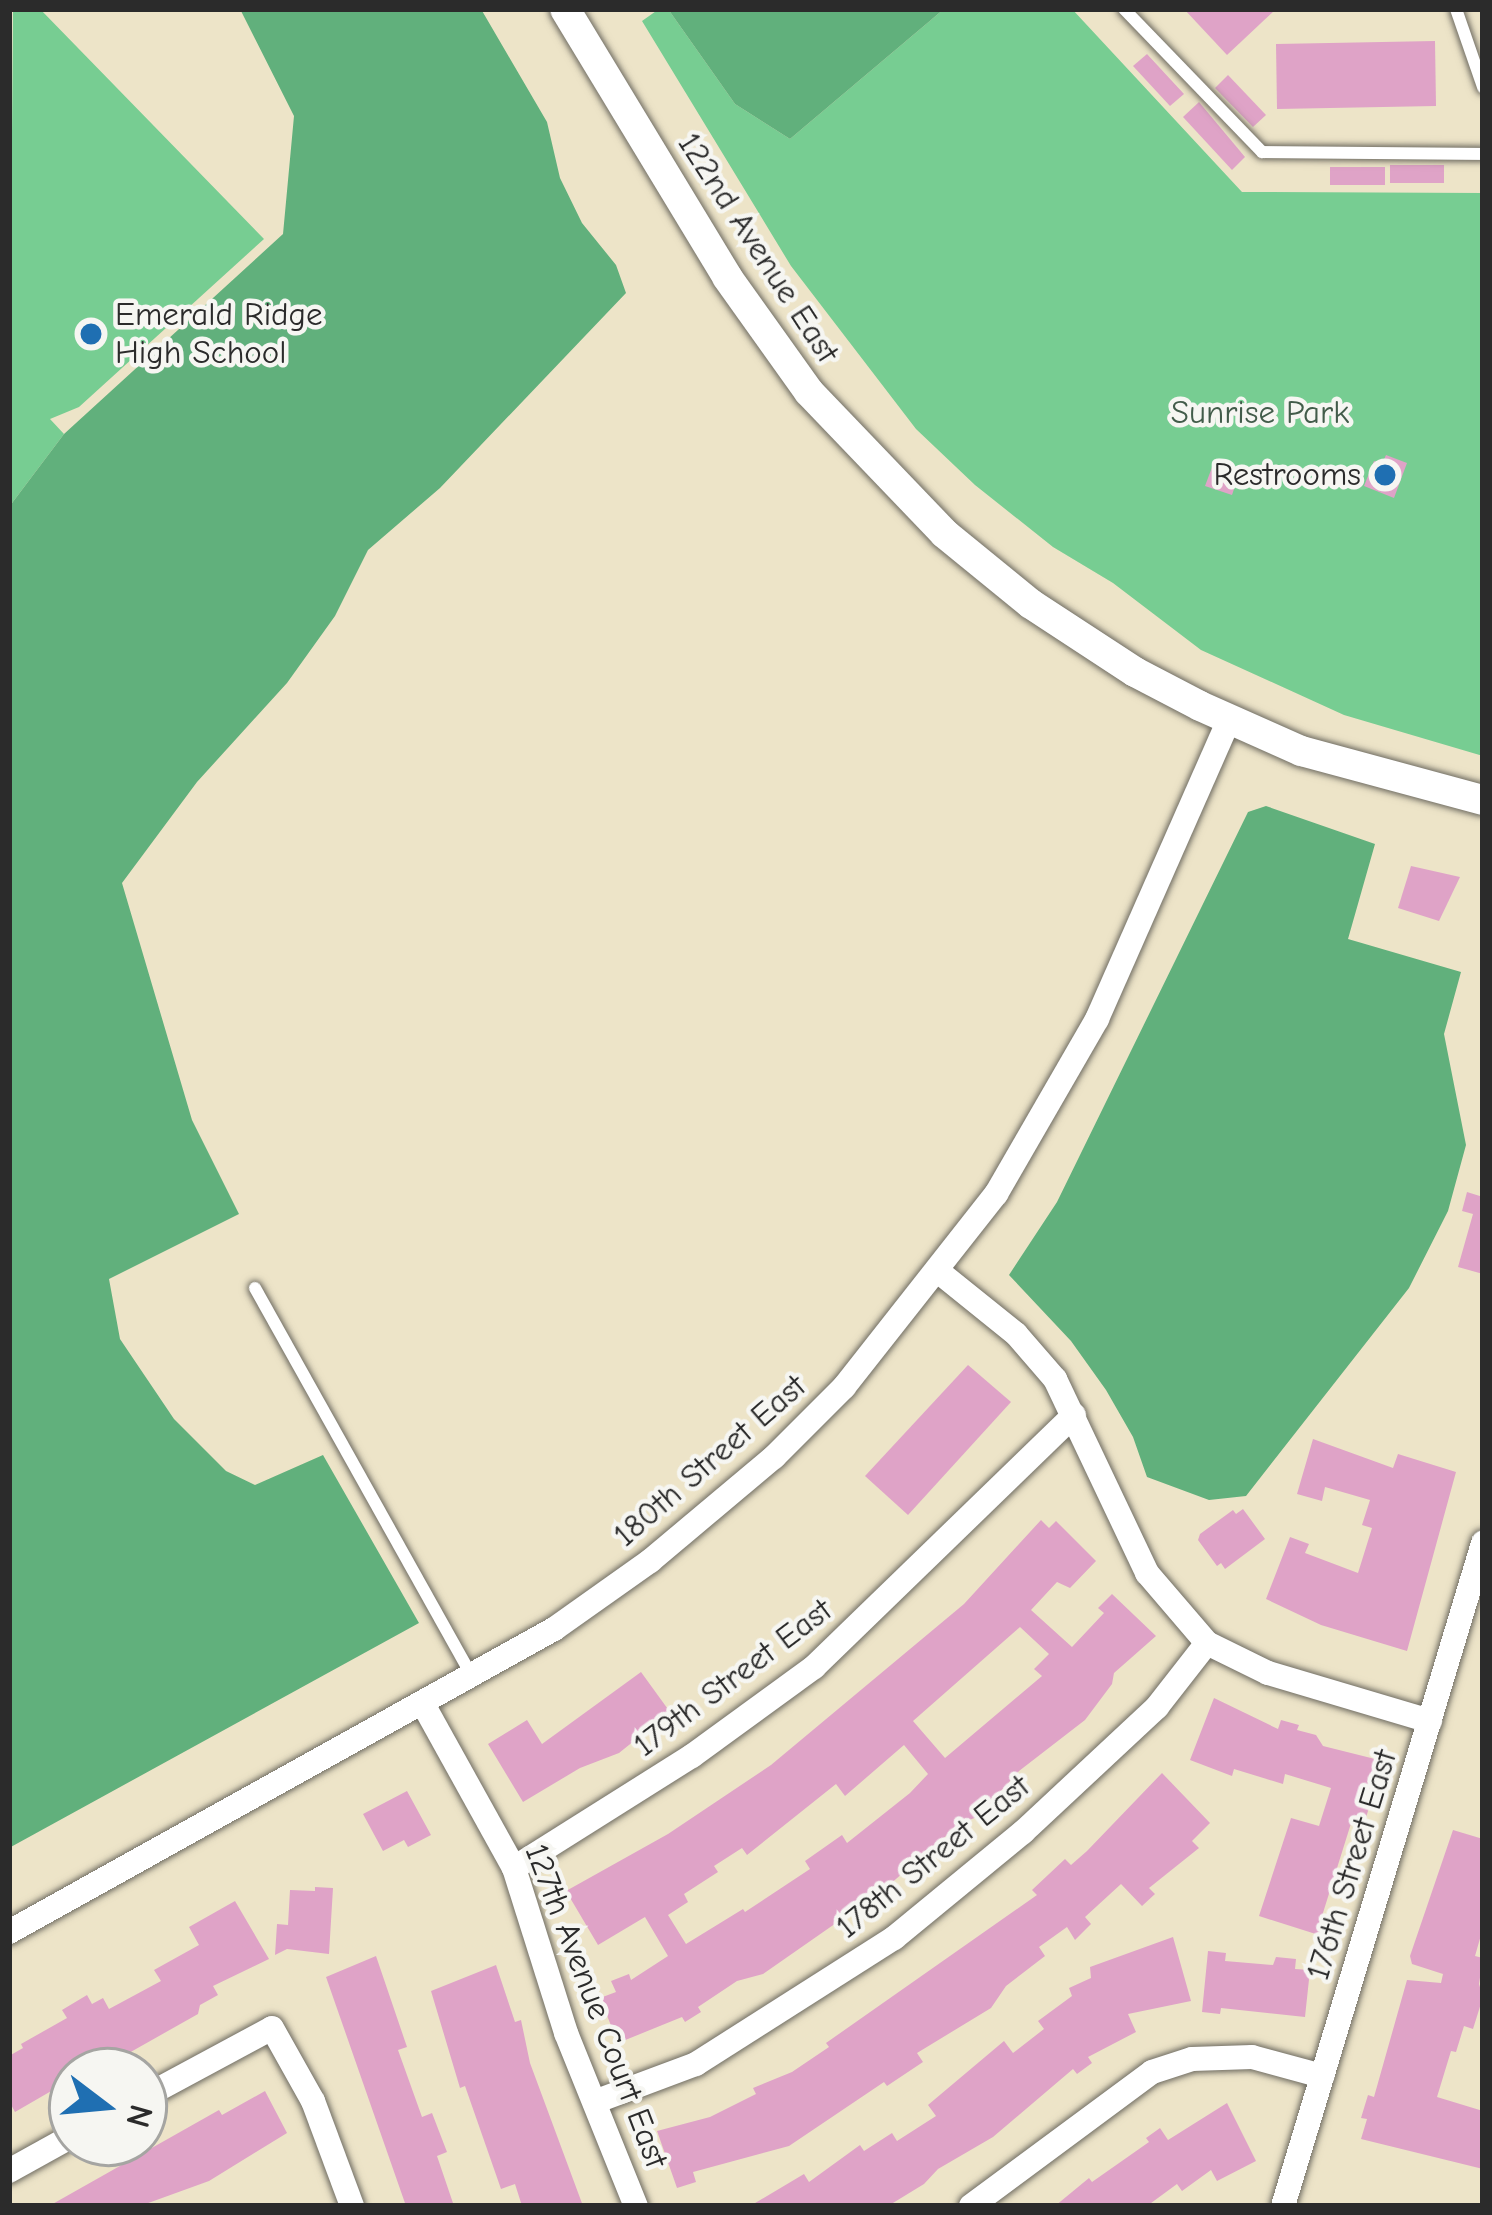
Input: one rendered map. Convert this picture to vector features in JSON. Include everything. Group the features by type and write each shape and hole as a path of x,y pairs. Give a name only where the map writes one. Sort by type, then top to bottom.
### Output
{"street":[{"name":"122nd Avenue East","path":"566,9 727,277 809,392 875,467 944,533 1031,604 1135,672 1229,720 1355,768 1483,800"},
{"name":"180th Street East","path":"9,1932 472,1677 650,1561 774,1457 844,1387 996,1194 1088,1036 1229,720"},
{"path":"939,1272 1016,1334 1055,1379 1147,1574 1207,1642 1268,1672 1430,1721"},
{"name":"179th Street East","path":"514,1868 692,1756 814,1667 1074,1415"},
{"name":"176th Street East","path":"1283,2206 1430,1721 1474,1603 1483,1543"},
{"name":"178th Street East","path":"597,2102 696,2064 894,1938 1023,1832 1156,1707 1207,1642"},
{"name":"127th Avenue Court East","path":"423,1704 514,1868 566,2033 636,2206"},
{"path":"168,2084 272,2028 313,2101 352,2206"},
{"path":"971,2206 1152,2072 1192,2059 1252,2057 1322,2076"},
{"path":"9,2171 48,2149"}],"lane":[{"path":"1124,9 1262,152 1483,154"},
{"path":"1456,9 1483,86"},
{"path":"255,1288 472,1677"}],"green space":[{"name":"Emerald Ridge High School","path":"13,9 40,9 264,239 79,407 50,419 64,434 9,507"},
{"path":"240,9 481,9 547,122 560,178 582,223 616,265 626,293 440,488 368,550 335,616 287,683 197,782 122,883 192,1120 239,1214 109,1279 120,1339 174,1419 226,1471 255,1485 323,1455 419,1623 9,1848 9,507 64,434 283,234 294,116"},
{"name":"Sunrise Park","path":"659,9 668,9 735,104 790,139 944,9 1072,9 1242,192 1483,193 1483,756 1344,715 1201,650 1113,583 1053,547 975,485 916,429 791,266 642,21"},
{"path":"668,9 944,9 790,139 735,104"},
{"path":"1266,806 1375,844 1348,939 1461,972 1444,1034 1466,1145 1448,1211 1409,1288 1246,1496 1209,1500 1147,1477 1133,1437 1106,1390 1071,1341 1009,1275 1057,1202 1248,812"}],"building":[{"path":"1184,9 1276,9 1227,55"},
{"path":"1435,41 1436,106 1277,109 1276,44"},
{"path":"1147,54 1184,94 1170,106 1133,66"},
{"path":"1228,75 1266,115 1253,127 1215,88"},
{"path":"1199,102 1245,157 1232,170 1183,117"},
{"path":"1390,165 1444,165 1444,183 1390,183"},
{"path":"1330,167 1385,167 1385,185 1330,185"},
{"name":"Restrooms","path":"1386,455 1407,463 1394,498 1364,486 1374,461 1382,464"},
{"path":"1214,462 1240,471 1232,495 1205,486"},
{"path":"1411,866 1460,877 1439,921 1398,908"},
{"path":"1467,1192 1483,1197 1483,1274 1458,1267 1473,1214 1462,1211"},
{"path":"968,1365 1011,1402 908,1515 865,1476"},
{"path":"1313,1439 1393,1468 1398,1454 1456,1472 1407,1651 1321,1625 1266,1599 1290,1537 1309,1544 1305,1553 1358,1573 1372,1528 1362,1525 1370,1500 1325,1487 1322,1501 1297,1494"},
{"path":"1243,1509 1265,1539 1225,1569 1221,1563 1217,1566 1198,1540 1200,1534 1233,1510 1236,1514"},
{"path":"1041,1520 1049,1528 1056,1521 1096,1561 1070,1588 1057,1582 1031,1610 1072,1647 1104,1613 1098,1608 1112,1594 1156,1636 1114,1673 1112,1684 1085,1720 1019,1771 979,1816 960,1824 882,1891 763,1974 737,1981 698,2007 701,2012 685,2022 682,2017 618,2043 600,1998 616,1992 611,1981 629,1974 631,1980 668,1956 645,1917 598,1945 566,1891 668,1834 771,1765 964,1604","holes":["1020,1627 1049,1654 1034,1669 1042,1676 945,1758 913,1721","904,1745 928,1774 910,1793 847,1843 842,1835 805,1861 810,1869 686,1944 668,1915 688,1902 684,1894 718,1872 714,1866 742,1848 747,1855 836,1784 845,1796"]},
{"path":"641,1672 670,1712 619,1753 580,1768 523,1802 488,1744 527,1720 542,1744"},
{"path":"1214,1698 1278,1729 1281,1720 1299,1725 1297,1730 1316,1735 1323,1746 1383,1761 1365,1821 1353,1817 1322,1916 1328,1918 1322,1936 1259,1916 1291,1818 1319,1826 1331,1788 1285,1774 1283,1784 1234,1769 1232,1776 1190,1760"},
{"path":"1162,1773 1210,1823 1192,1841 1199,1848 1149,1888 1155,1894 1142,1906 1121,1884 1085,1917 1091,1924 1075,1940 1067,1927 1039,1947 1045,1956 1006,1986 991,2008 917,2053 923,2062 887,2086 884,2082 789,2146 693,2172 696,2182 677,2188 657,2131 710,2117 829,2047 826,2043 1037,1895 1032,1890 1065,1859 1071,1865 1087,1851"},
{"path":"407,1791 431,1835 408,1847 404,1840 383,1851 363,1814"},
{"path":"1453,1830 1483,1839 1483,1928 1475,1956 1483,1958 1479,1984 1483,1997 1473,2029 1464,2026 1456,2052 1451,2051 1437,2097 1483,2111 1483,2169 1361,2139 1367,2119 1361,2118 1368,2095 1374,2097 1407,1980 1441,1983 1443,1974 1412,1964 1410,1956"},
{"path":"315,1887 333,1888 329,1954 287,1949 275,1955 277,1924 288,1925 290,1890 315,1891"},
{"path":"235,1901 269,1959 213,1986 218,1995 200,2005 198,2014 140,2047 48,2047 48,2093 15,2112 9,2101 9,2056 67,2018 62,2010 87,1995 92,2004 103,1998 109,2009 161,1981 154,1970 199,1945 189,1927"},
{"path":"1173,1937 1191,2001 1128,2014 1136,2032 1088,2057 1092,2063 1077,2074 1073,2069 993,2137 938,2169 924,2184 888,2206 750,2206 804,2174 809,2182 860,2145 864,2151 892,2133 897,2141 936,2116 928,2105 1004,2041 1013,2053 1044,2029 1038,2021 1072,1996 1069,1988 1091,1978 1090,1967"},
{"path":"1208,1951 1226,1953 1225,1961 1273,1965 1276,1957 1296,1959 1295,1969 1310,1970 1305,2017 1221,2008 1220,2014 1202,2012"},
{"path":"376,1956 407,2047 398,2050 422,2117 432,2113 447,2152 437,2156 454,2206 406,2206 326,1977"},
{"path":"496,1965 515,2022 521,2020 530,2063 583,2206 522,2206 515,2184 501,2189 465,2086 460,2088 431,1991"},
{"path":"265,2091 287,2133 209,2181 140,2206 49,2206 118,2167 168,2167 168,2139 219,2110 222,2115"},
{"path":"1227,2103 1256,2161 1217,2181 1211,2170 1182,2191 1177,2184 1147,2206 1055,2206 1089,2178 1092,2182 1149,2142 1146,2138 1160,2128 1168,2140"}],"place":[{"name":"Emerald Ridge High School","path":"91,334"},
{"name":"Restrooms","path":"1385,475"}]}
